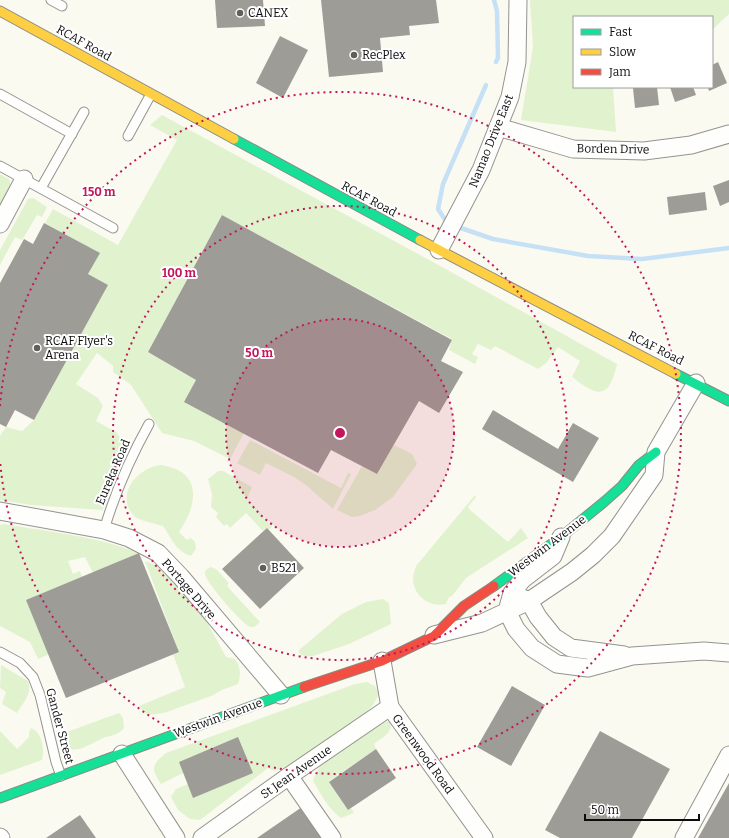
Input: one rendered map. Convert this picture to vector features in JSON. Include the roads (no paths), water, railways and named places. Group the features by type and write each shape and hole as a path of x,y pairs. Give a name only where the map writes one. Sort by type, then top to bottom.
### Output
{"main road":[{"name":"RCAF Road","path":"0,11 439,250 729,401"},
{"name":"Westwin Avenue","path":"0,798 281,695 382,661 434,636 464,606 561,537 604,502 622,486 638,465 656,452"}],"street":[{"name":"Namao Drive East","path":"439,250 482,170 510,97 517,62 518,0"},
{"name":"Borden Drive","path":"498,127 573,149 644,151 690,145 729,134"},
{"path":"0,224 24,179"},
{"name":"Westwin Avenue","path":"434,636 482,624 529,601 572,572 593,555 612,536 654,475 656,452 696,383"},
{"name":"Portage Drive","path":"0,511 104,530 129,538 158,553 181,577 281,695"},
{"path":"561,537 553,556 522,580 512,593 507,612 516,629 532,648 557,664 588,668 632,656 704,651 729,653"},
{"path":"489,589 512,593 529,601 538,617 554,637 571,648 632,656"},
{"name":"Greenwood Road","path":"382,661 390,707 484,838"},
{"name":"St Jean Avenue","path":"202,838 390,707"},
{"path":"122,754 176,838"},
{"path":"684,838 729,755"},
{"path":"289,776 332,838"}],"lane":[{"path":"51,0 62,6"},
{"path":"0,94 72,134"},
{"path":"128,136 151,94"},
{"path":"41,188 84,112"},
{"path":"0,166 113,228"},
{"name":"Eureka Road","path":"104,530 111,507 134,451 149,424"},
{"name":"Gander Street","path":"0,652 20,663 33,677 40,695 56,762 61,776"}],"waterway":[{"path":"494,0 497,11 498,58 496,62"},
{"path":"448,224 438,209 443,184 486,85"},
{"path":"455,226 493,239 588,256 642,259 729,248"}],"place":[{"name":"CANEX","path":"240,13"},
{"name":"RecPlex","path":"354,55"},
{"name":"RCAF Flyer's Arena","path":"37,348"},
{"name":"B521","path":"263,568"}]}
